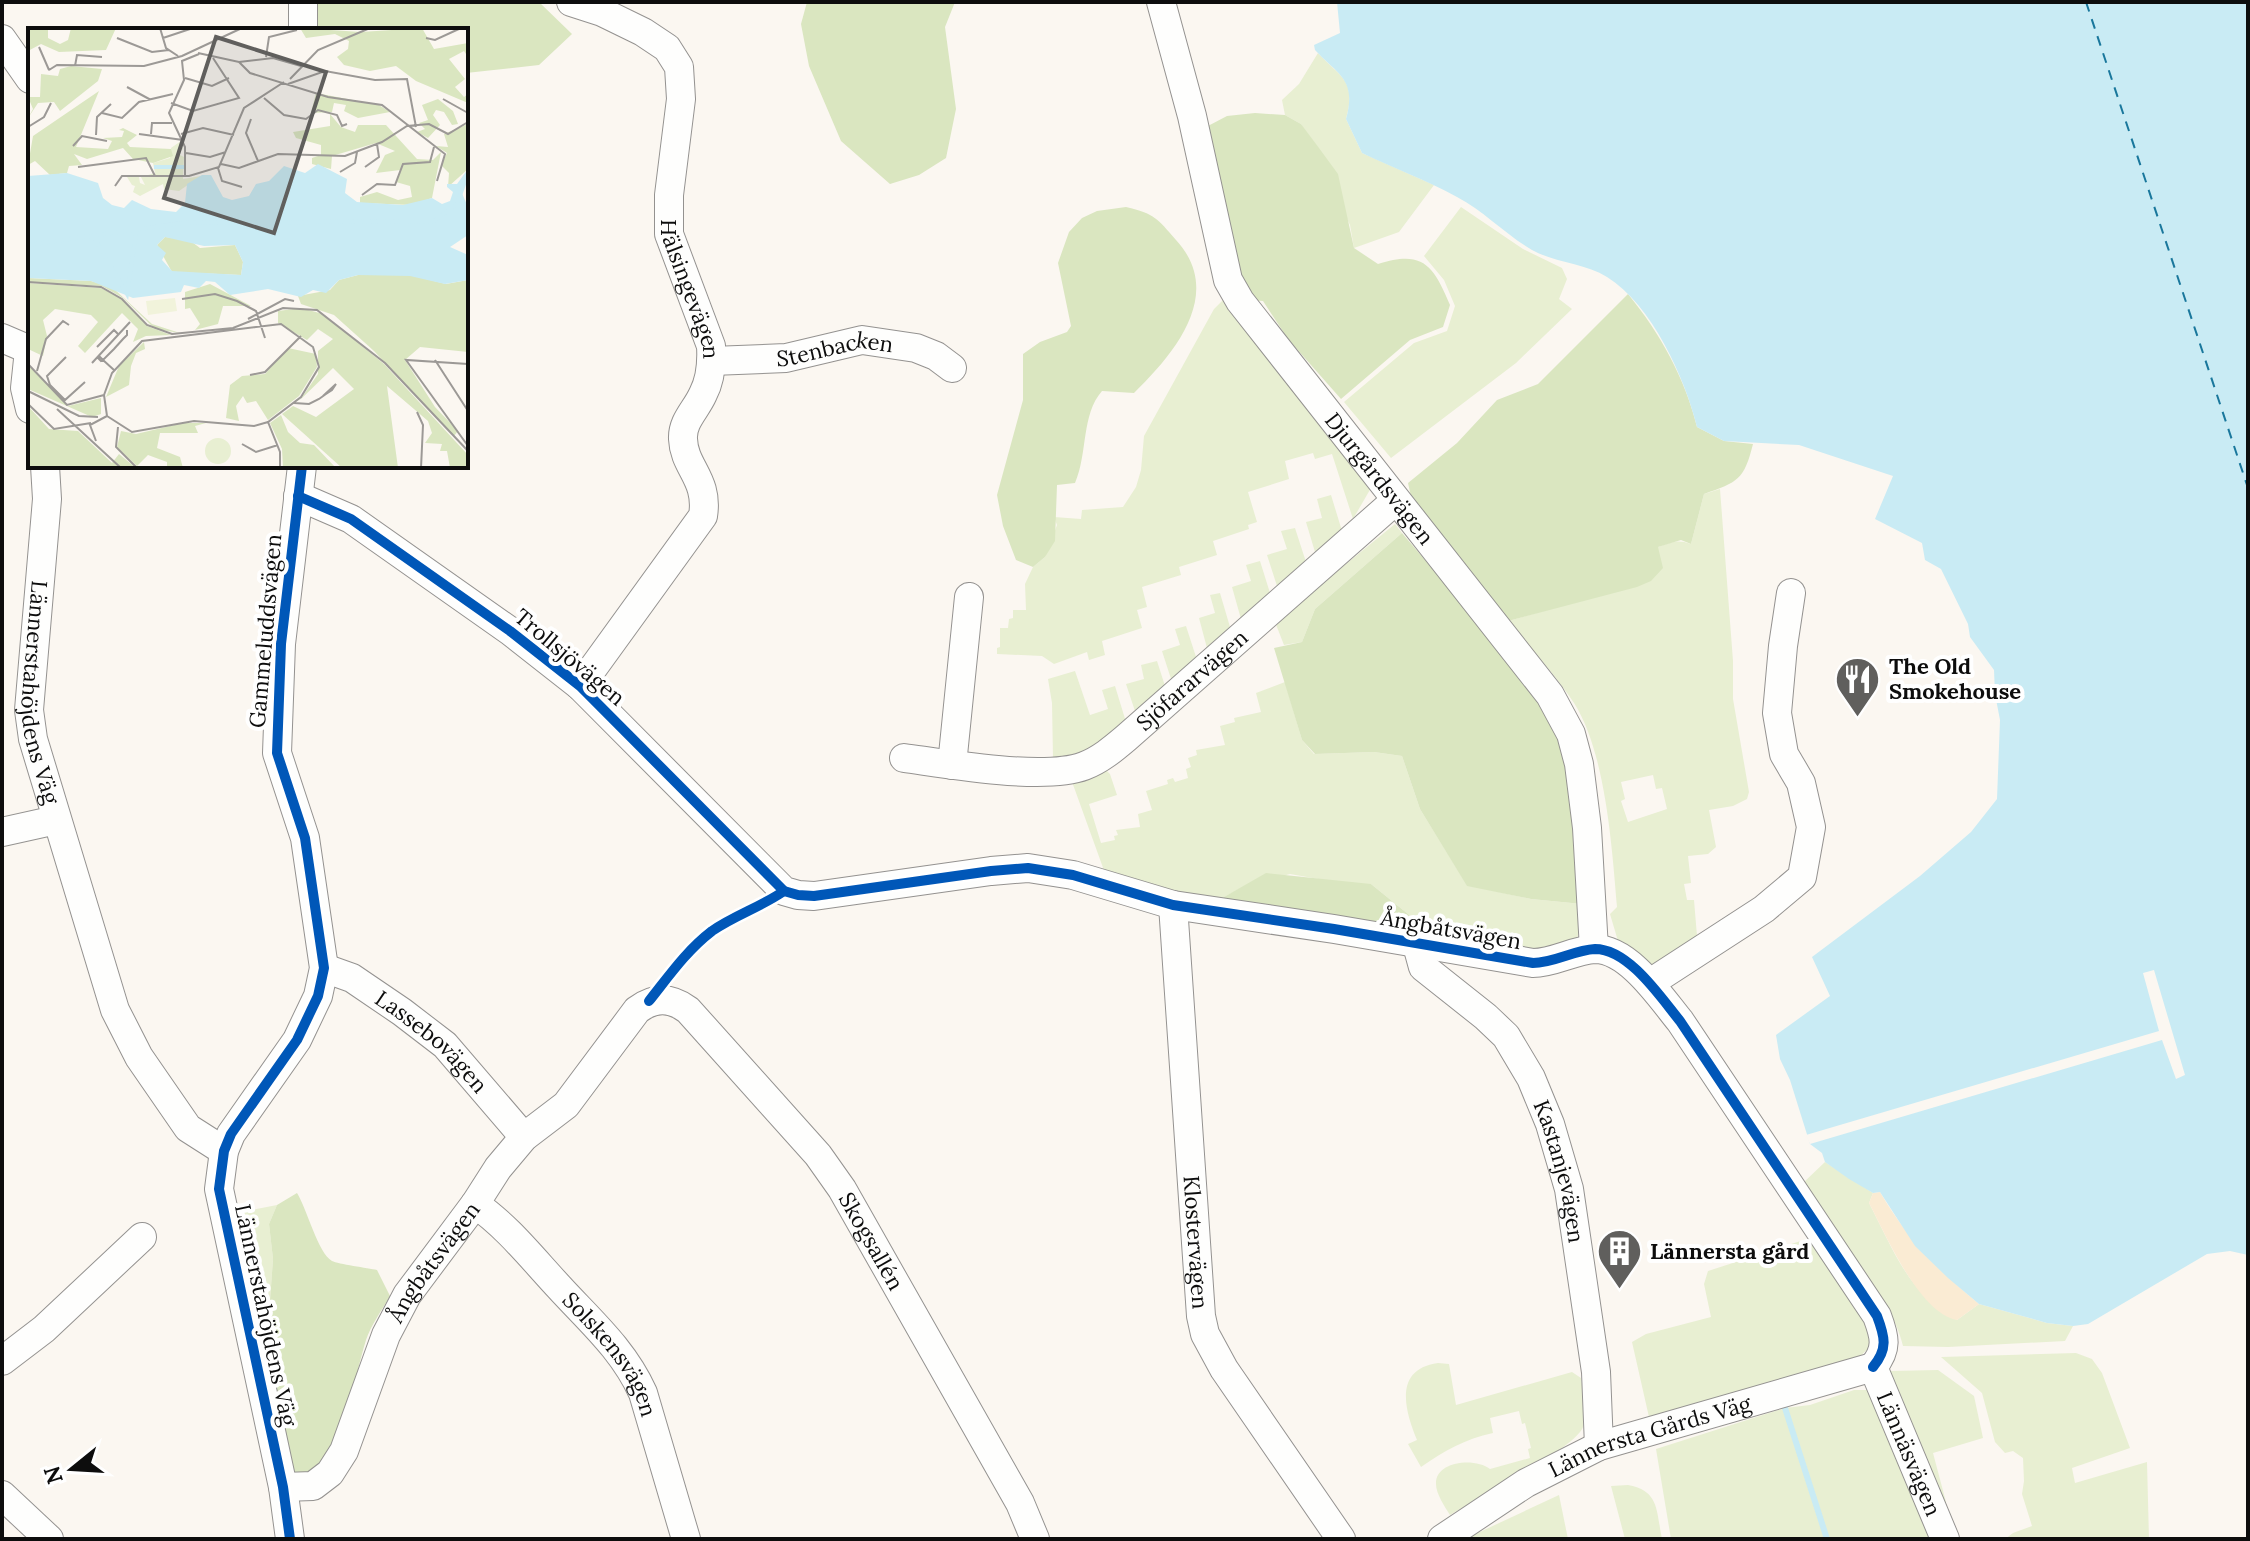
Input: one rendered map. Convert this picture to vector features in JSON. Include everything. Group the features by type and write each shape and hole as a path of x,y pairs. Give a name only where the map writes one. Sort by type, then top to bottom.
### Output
{"street":[{"path":"303,2 303,28"},
{"name":"Hälsingevägen","path":"571,2 602,12 643,32 667,48 679,67 681,99 669,195 669,234 711,346 712,361 707,384 686,422 683,438 685,452 701,482 705,502 703,516 580,686"},
{"name":"Djurgårdsvägen","path":"1161,2 1188,103 1228,280 1240,301 1378,475 1395,501 1550,695 1571,734 1583,789 1594,949"},
{"path":"2,39 28,76"},
{"name":"Stenbacken","path":"712,361 786,358 861,332 916,348 936,356 952,368"},
{"path":"2,338 28,349"},
{"path":"28,365 25,388 28,401"},
{"name":"Lännerstahöjdens Väg","path":"45,468 47,499 29,710 33,739 115,1010 139,1057 188,1128 224,1151 219,1189 283,1487"},
{"name":"Gammeluddsvägen","path":"224,1151 231,1134 297,1040 318,996 324,968 305,838 277,753 281,644 302,468"},
{"name":"Trollsjövägen","path":"298,496 351,519 510,631 580,686 784,891"},
{"name":"Sjöfararvägen","path":"904,758 1008,770 1065,770 1094,762 1149,718 1395,501"},
{"path":"1650,983 1764,909 1802,877 1811,827 1801,783 1784,754 1777,713 1781,658 1791,593"},
{"path":"952,765 969,597"},
{"path":"2,832 56,820"},
{"name":"Ångbåtsvägen","path":"784,891 814,896 1028,868 1073,875 1173,905 1533,963 1553,962 1594,949"},
{"name":"Klostervägen","path":"1173,905 1201,1316 1205,1334 1241,1394 1341,1539"},
{"name":"Kastanjevägen","path":"1417,945 1423,967 1506,1036 1531,1078 1550,1124 1569,1189 1596,1372 1599,1446"},
{"path":"1594,949 1620,958 1650,983 1680,1021 1877,1316 1885,1341 1884,1353 1873,1367"},
{"name":"Lassebovägen","path":"324,968 352,978 445,1045 524,1137"},
{"name":"Ångbåtsvägen","path":"283,1487 313,1486 330,1473 344,1451 386,1335 407,1295 498,1168 524,1137 566,1105 637,1010 649,1001"},
{"name":"Skogsallén","path":"649,1001 671,1001 688,1010 818,1155 842,1189 1012,1489 1035,1539"},
{"name":"Solskensvägen","path":"475,1204 496,1218 600,1328 633,1372 643,1393 686,1539"},
{"path":"2,1361 44,1329 142,1237"},
{"name":"Lännersta Gårds Väg","path":"1443,1539 1526,1483 1599,1446 1873,1367"},
{"name":"Lännäsvägen","path":"1873,1367 1945,1539"},
{"path":"283,1487 290,1539"},
{"path":"2,1495 49,1539"}],"green space":[{"path":"309,2 539,2 572,34 539,65 468,73 468,28 309,28"},
{"path":"807,2 955,2 945,27 956,109 946,158 919,175 890,184 841,141 809,66 801,24"},
{"path":"1318,53 1345,81 1350,96 1346,119 1362,153 1434,185 1399,232 1354,248 1350,225 1301,124 1285,115 1282,100 1299,84"},
{"path":"1255,113 1285,115 1301,124 1319,148 1338,174 1354,248 1378,264 1406,259 1424,264 1438,280 1450,305 1443,327 1410,340 1341,399 1288,339 1263,301 1249,300 1239,279 1206,127 1227,116"},
{"path":"1126,207 1155,218 1176,240 1190,260 1196,281 1195,301 1178,341 1134,393 1102,391 1095,401 1075,483 1057,485 1055,541 1045,557 1033,567 1016,560 1003,526 997,495 1023,400 1023,354 1040,342 1067,332 1071,326 1058,263 1069,232 1082,218 1097,211"},
{"path":"1461,207 1523,249 1562,268 1567,279 1559,299 1572,309 1516,363 1391,458 1344,402 1414,343 1447,331 1455,306 1444,280 1424,256"},
{"path":"1628,294 1651,324 1670,357 1686,391 1697,427 1724,441 1753,444 1746,465 1738,478 1704,494 1691,544 1681,540 1658,547 1663,568 1651,581 1508,621 1412,501 1408,483 1457,443 1497,400 1538,384"},
{"path":"1224,299 1371,488 1353,519 1332,454 1315,459 1313,453 1285,461 1289,479 1248,492 1257,522 1248,525 1249,529 1213,541 1217,555 1179,567 1181,575 1142,587 1147,607 1137,610 1142,628 1102,641 1105,655 1089,660 1087,652 1054,664 1042,656 997,654 1000,628 1008,628 1013,610 1026,610 1025,584 1033,567 1045,557 1057,525 1054,517 1081,519 1082,510 1123,507 1136,487 1144,436 1214,309"},
{"path":"1720,489 1733,699 1749,792 1747,799 1733,806 1709,810 1716,847 1708,854 1688,856 1691,883 1684,884 1687,900 1694,900 1697,936 1651,966 1618,941 1610,914 1617,907 1610,830 1594,748 1585,724 1559,682 1508,621 1582,600 1658,547 1674,542 1691,544 1704,494","holes":["1653,775 1656,789 1662,788 1667,809 1628,822 1621,801 1625,799 1621,782"]},
{"path":"1331,495 1342,531 1315,552 1306,522 1322,518 1317,499"},
{"path":"1395,524 1402,533 1315,609 1302,642 1284,645 1275,622"},
{"path":"1295,528 1306,562 1277,586 1267,555 1287,549 1281,531"},
{"path":"1402,533 1543,699 1562,730 1582,904 1531,899 1467,886 1420,809 1402,756 1374,752 1315,754 1302,740 1274,648 1302,642 1315,609"},
{"path":"1260,561 1270,593 1241,619 1232,587 1251,581 1246,565"},
{"path":"1220,593 1230,627 1207,648 1199,618 1215,613 1210,595"},
{"path":"1186,626 1197,660 1172,682 1162,651 1180,645 1175,629"},
{"path":"1157,661 1165,686 1136,714 1126,684 1144,679 1141,665"},
{"path":"1075,671 1090,715 1108,709 1102,690 1115,686 1126,722 1081,757 1053,759 1052,703 1048,679"},
{"path":"1285,682 1302,740 1314,754 1374,752 1402,756 1420,809 1467,885 1531,899 1582,904 1576,939 1554,953 1407,933 1408,914 1371,884 1347,884 1290,874 1243,887 1224,897 1217,907 1106,876 1071,779 1104,768 1110,774 1117,795 1089,804 1101,843 1115,840 1114,836 1118,835 1116,830 1140,827 1138,814 1152,810 1146,791 1168,784 1167,780 1173,778 1175,782 1188,778 1186,769 1191,767 1188,758 1197,755 1196,750 1225,745 1220,726 1235,722 1234,718 1261,712 1256,693"},
{"path":"1266,873 1371,884 1408,914 1415,928 1407,933 1217,907 1224,897"},
{"path":"1825,1162 1873,1193 1869,1203 1895,1254 1914,1284 1940,1310 1957,1320 1979,1304 2047,1323 2073,1326 2065,1341 1903,1346 1886,1306 1803,1183"},
{"path":"297,1193 327,1256 335,1262 377,1270 390,1296 366,1340 342,1426 325,1457 312,1472 293,1472 259,1323 269,1314 273,1259 269,1224 277,1205"},
{"path":"277,1205 269,1224 273,1259 269,1314 259,1323 235,1213"},
{"path":"1810,1238 1870,1328 1870,1347 1855,1361 1651,1426 1632,1342 1646,1334 1711,1317 1704,1284 1708,1271"},
{"path":"2076,1353 2092,1359 2102,1373 2130,1448 2072,1468 2075,1483 2147,1462 2149,1539 2005,1539 2032,1526 2022,1494 2023,1458 2013,1451 2005,1453 1995,1442 1982,1393 1941,1357"},
{"path":"1438,1363 1449,1364 1456,1405 1572,1372 1581,1378 1585,1409 1583,1427 1577,1436 1544,1460 1450,1515 1436,1488 1437,1476 1442,1470 1466,1462 1490,1469 1530,1458 1528,1449 1531,1448 1519,1411 1490,1418 1493,1433 1455,1446 1421,1467 1408,1444 1417,1440 1406,1404 1406,1392 1414,1373"},
{"path":"1938,1370 1974,1396 1983,1438 1933,1453 1946,1502 1939,1509 1890,1371"},
{"path":"1854,1390 1869,1390 1935,1539 1671,1539 1656,1449 1785,1408 1810,1405"},
{"path":"1628,1485 1651,1497 1662,1539 1625,1539 1611,1486"},
{"path":"1559,1495 1568,1539 1467,1539 1467,1538"}],"sand":[{"path":"1880,1192 1924,1252 1979,1304 1957,1320 1930,1303 1905,1271 1869,1203 1873,1193"}],"water":[{"path":"1337,2 2248,2 2248,1255 2230,1251 2207,1254 2088,1324 2047,1323 1979,1304 1915,1246 1880,1192 1873,1193 1849,1179 1825,1162 1822,1153 1810,1144 1790,1080 1780,1059 1776,1035 1830,996 1812,957 1920,876 1971,832 1997,799 2000,720 1994,670 1970,637 1968,624 1941,569 1925,560 1922,543 1875,519 1893,476 1799,445 1724,441 1697,427 1684,387 1664,344 1638,305 1623,289 1598,272 1532,250 1457,197 1362,153 1346,119 1349,106 1347,86 1314,45 1340,33"}],"pier":[{"path":"2154,970 2185,1075 2176,1079 2162,1040 1810,1144 1806,1135 2159,1031 2143,973"}],"waterway":[{"path":"1785,1408 1827,1539"}],"ferry route":[{"path":"2086,2 2248,488"}],"cycle path":[{"path":"290,1539 283,1487 219,1189 224,1151 231,1134 297,1040 318,996 324,968 305,838 277,753 281,644 302,468"},
{"path":"298,496 351,519 510,631 580,686 784,891 814,896 1028,868 1073,875 1173,905 1533,963 1595,949 1620,957 1643,976 1680,1021 1877,1316 1884,1343 1873,1367"},
{"path":"649,1001 686,955 712,931 784,891"}],"place":[{"name":"The Old Smokehouse","path":"1858,718"},
{"name":"Lännersta gård","path":"1619,1290"}]}
